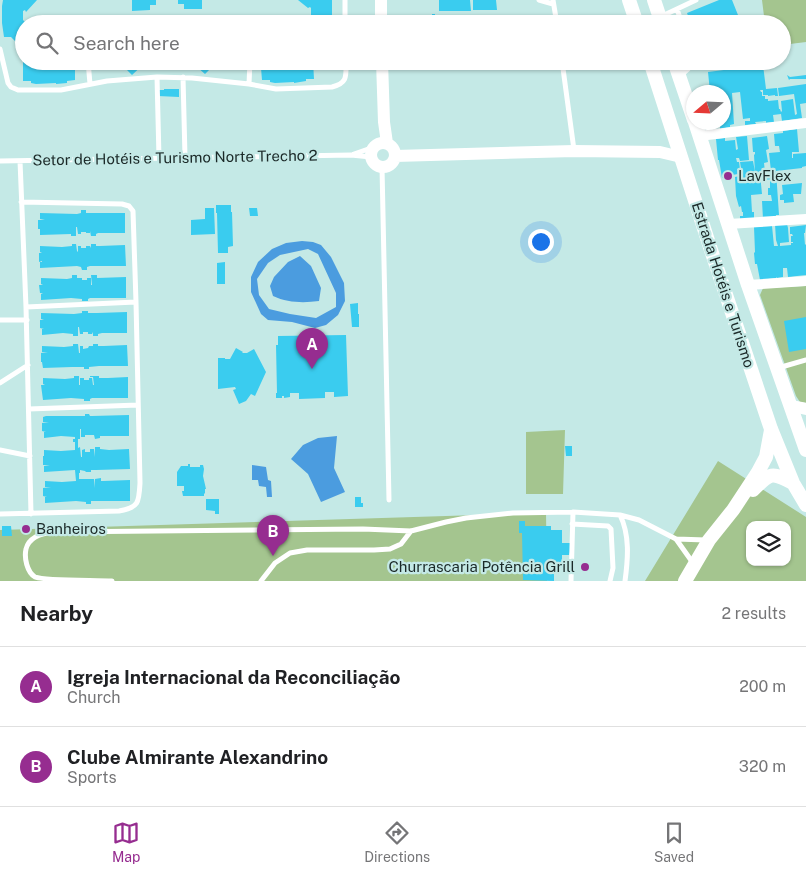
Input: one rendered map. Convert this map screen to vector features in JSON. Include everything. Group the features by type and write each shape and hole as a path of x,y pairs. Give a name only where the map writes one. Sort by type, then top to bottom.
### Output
{"main road":[{"path":"629,0 634,15"},
{"path":"654,0 659,15"},
{"name":"Estrada Hotéis e Turismo","path":"653,70 771,429 792,483 806,505"},
{"name":"Estrada Hotéis e Turismo","path":"677,70 686,97"},
{"path":"659,90 669,81 680,80"},
{"name":"Estrada Hotéis e Turismo","path":"697,130 748,285 805,443"},
{"path":"745,350 748,343 757,340 770,348"},
{"path":"684,581 709,540 733,510 763,464 771,429"},
{"path":"733,510 769,476 776,474 792,483"}],"street":[{"path":"381,0 381,15"},
{"path":"382,70 383,149 394,160 391,164 382,167"},
{"path":"731,125 806,123"},
{"path":"660,152 674,137"},
{"name":"Setor de Hotéis e Turismo Norte Trecho 2","path":"383,149 410,154 574,151 660,152 681,157"},
{"path":"729,224 806,219"},
{"path":"748,285 806,281"},
{"path":"792,406 806,409"}],"lane":[{"path":"345,0 345,15"},
{"path":"539,0 552,2 555,15"},
{"path":"668,15 696,0"},
{"path":"677,9 679,15"},
{"path":"0,49 7,81 13,88 23,90 61,90 107,81 157,77 183,77 249,84 276,89 332,87 344,82 346,70"},
{"path":"89,70 90,84"},
{"path":"249,84 250,70"},
{"path":"563,70 574,151"},
{"path":"680,80 687,70"},
{"path":"157,77 159,158"},
{"path":"183,77 185,157"},
{"name":"Setor de Hotéis e Turismo Norte Trecho 2","path":"351,155 383,149"},
{"name":"Setor de Hotéis e Turismo Norte Trecho 2","path":"0,160 351,155 383,149"},
{"path":"20,161 27,320 31,514"},
{"path":"382,167 389,500"},
{"path":"0,514 113,512 128,509 136,505 140,483 134,216 127,205 21,202"},
{"path":"26,307 136,302"},
{"path":"0,320 27,320"},
{"path":"778,368 806,360"},
{"path":"0,384 28,365"},
{"path":"29,408 138,405"},
{"path":"0,450 30,456"},
{"path":"112,581 38,578 32,575 28,567 25,555 26,548 35,537 54,532 354,529 411,531 466,518 573,512 620,515 639,520 676,539 709,540"},
{"path":"571,581 573,512"},
{"path":"620,515 627,534 625,581"},
{"path":"572,524 608,526 611,529 613,568 610,581"},
{"path":"261,581 275,562 290,553 307,550 390,549 401,544 411,531"},
{"path":"676,539 694,565"}],"green space":[{"path":"762,0 806,0 806,42 791,44 791,15 764,15"},
{"path":"806,286 806,403 800,402 796,396 760,295 763,288"},
{"path":"565,430 563,494 526,494 526,432"},
{"path":"718,461 806,517 806,581 645,581"},
{"path":"546,513 547,581 0,581 0,530"}],"water":[{"path":"302,241 321,245 331,257 344,283 345,301 338,315 326,325 315,328 292,322 268,320 261,314 251,292 251,277 258,262 272,249 286,243","holes":["308,249 318,254 336,293 336,307 316,318 269,309 259,295 257,279 268,263 280,255"]},
{"path":"300,256 311,266 321,288 319,301 296,302 273,296 270,286 274,277 288,262"},
{"path":"337,436 334,468 345,492 321,502 308,474 291,459 303,445 318,438"},
{"path":"252,465 266,467 268,480 271,481 272,497 267,497 266,487 259,486 258,480 252,480"}],"building":[{"path":"3,0 37,0 26,12 25,10 23,11 23,15 15,15 15,41 11,37 4,37"},
{"path":"132,0 156,0 156,5 150,5 150,10 132,11"},
{"path":"178,0 202,0 202,9 184,9 184,4 178,4"},
{"path":"298,0 332,0 332,15 311,15 311,8 308,8"},
{"path":"439,0 470,0 471,11 439,11"},
{"path":"473,0 496,0 497,10 473,10"},
{"path":"719,0 732,0 738,15 688,15 687,13"},
{"path":"23,70 75,70 75,80 67,81 67,83 36,84 31,83 31,81 23,81"},
{"path":"127,70 137,70 132,75"},
{"path":"200,70 209,70 205,74"},
{"path":"261,70 314,70 314,79 306,79 306,81 275,83 270,82 270,80 262,80"},
{"path":"764,70 766,89 777,88 778,96 763,95 763,90 760,90 762,96 765,96 765,99 768,99 768,101 778,100 781,112 781,101 793,99 795,115 797,114 794,94 779,96 778,88 806,84 806,103 800,104 802,118 782,121 781,114 773,115 774,122 755,122 756,124 745,125 745,121 750,121 750,118 743,119 740,92 732,93 734,124 731,125 731,85 709,85 708,72"},
{"path":"787,75 790,77 806,75 806,79 789,80"},
{"path":"179,89 179,97 158,96 158,90"},
{"path":"797,129 799,152 792,152 792,158 793,154 806,153 806,166 776,171 779,215 776,215 776,218 763,219 762,201 772,201 771,195 768,195 768,188 770,188 770,181 774,181 774,179 762,180 762,172 755,173 755,152 753,152 752,138 767,136 769,149 766,150 768,162 764,163 765,172 771,171 769,153 780,152 779,146 775,146 774,134"},
{"path":"747,136 749,160 740,161 739,158 736,158 740,169 737,169 738,174 722,178 716,139 725,138 725,141 735,140 736,150 738,149 736,137"},
{"path":"753,161 755,172 749,174 755,174 755,177 756,174 760,174 762,194 751,195 754,219 740,220 743,212 741,206 739,207 736,196 735,177 742,174 740,162"},
{"path":"802,183 801,194 793,194 794,202 784,203 784,200 780,200 780,195 783,194 782,185"},
{"path":"216,205 231,205 233,246 228,247 228,253 218,253"},
{"path":"205,208 214,208 215,234 191,235 191,220 205,219"},
{"path":"249,208 257,208 258,216 250,216"},
{"path":"81,210 86,210 86,213 125,213 125,233 98,233 96,236 91,236 90,231 90,233 81,232 81,234 78,234 76,227 76,236 71,236 71,234 40,235 38,220 45,220 40,219 40,213 77,214 81,213"},
{"path":"775,224 787,224 788,228 789,242 780,243 780,246 793,243 791,242 791,236 793,236 790,234 790,227 806,225 804,233 806,275 788,277 787,268 783,268 783,277 760,280 757,264 755,264 754,227 772,226 774,246 778,246"},
{"path":"72,244 76,244 78,252 78,246 86,248 86,246 90,246 91,248 91,244 96,244 96,246 125,245 126,266 90,266 87,267 87,270 82,270 81,267 77,266 40,268 40,262 42,261 39,262 39,253 42,253 40,252 40,246 62,247 72,246"},
{"path":"225,262 225,284 217,284 217,263"},
{"path":"72,275 77,275 77,278 82,278 82,280 91,278 91,285 92,285 91,275 97,275 97,278 126,277 126,298 90,298 88,301 71,298 41,300 41,294 43,293 40,293 39,285 43,285 41,284 41,278 67,279 72,278"},
{"path":"358,303 359,327 352,327 350,304"},
{"path":"82,311 88,311 88,313 127,312 127,333 102,333 98,334 98,336 93,336 93,332 92,334 83,332 83,334 80,334 78,327 78,336 63,333 42,335 42,329 44,329 40,328 40,320 44,320 41,319 41,313 74,314 82,313"},
{"path":"806,317 806,349 789,352 784,321"},
{"path":"346,335 348,396 334,397 334,392 325,392 325,398 299,399 299,393 290,393 290,397 284,398 282,396 282,398 276,398 276,345 278,345 278,336"},
{"path":"73,344 78,344 79,353 80,346 83,346 83,349 93,346 93,344 98,344 98,346 127,345 128,366 99,366 89,367 89,369 84,369 84,367 43,368 41,353 48,352 42,352 42,346 64,347 73,346"},
{"path":"236,348 242,353 247,353 254,349 266,372 255,396 251,394 246,401 239,404 233,390 236,389 235,387 218,389 218,358 230,359"},
{"path":"74,376 79,376 79,385 80,378 89,380 89,378 92,378 94,385 93,377 90,376 99,376 99,378 128,377 128,398 92,398 90,401 71,398 43,400 41,385 45,385 43,384 43,378 65,379 74,378"},
{"path":"85,414 90,416 129,415 129,436 100,436 100,438 95,439 94,435 81,437 80,429 78,448 80,447 81,457 82,450 85,449 85,452 90,452 90,449 94,449 95,457 95,447 109,450 129,449 130,469 91,470 91,472 80,470 79,479 94,479 95,488 95,479 101,478 101,481 130,480 130,501 91,501 91,504 76,501 45,503 45,497 47,497 43,496 43,488 51,487 45,487 45,481 76,481 75,470 44,472 44,466 50,465 43,465 44,450 75,450 73,439 75,437 44,438 44,432 46,432 42,431 42,423 49,422 43,422 43,417 85,416"},
{"path":"565,446 572,446 572,456 566,456"},
{"path":"190,464 190,467 200,467 200,465 203,465 206,489 204,496 183,496 184,486 177,486 177,472 181,466 188,466"},
{"path":"355,497 361,497 363,507 355,507"},
{"path":"206,499 219,499 219,514 215,514 215,511 206,510"},
{"path":"519,521 525,521 525,526 551,526 551,530 562,530 562,543 573,543 569,555 562,555 562,568 551,568 551,570 554,570 554,581 523,580 522,533 519,533"},
{"path":"2,526 11,526 12,536 2,536"}],"place":[{"name":"LavFlex","path":"728,176"},
{"name":"Igreja Internacional da Reconciliação","path":"312,369"},
{"name":"Banheiros","path":"26,529"},
{"name":"Clube Almirante Alexandrino","path":"273,556"},
{"name":"Churrascaria Potência Grill","path":"585,567"}]}
